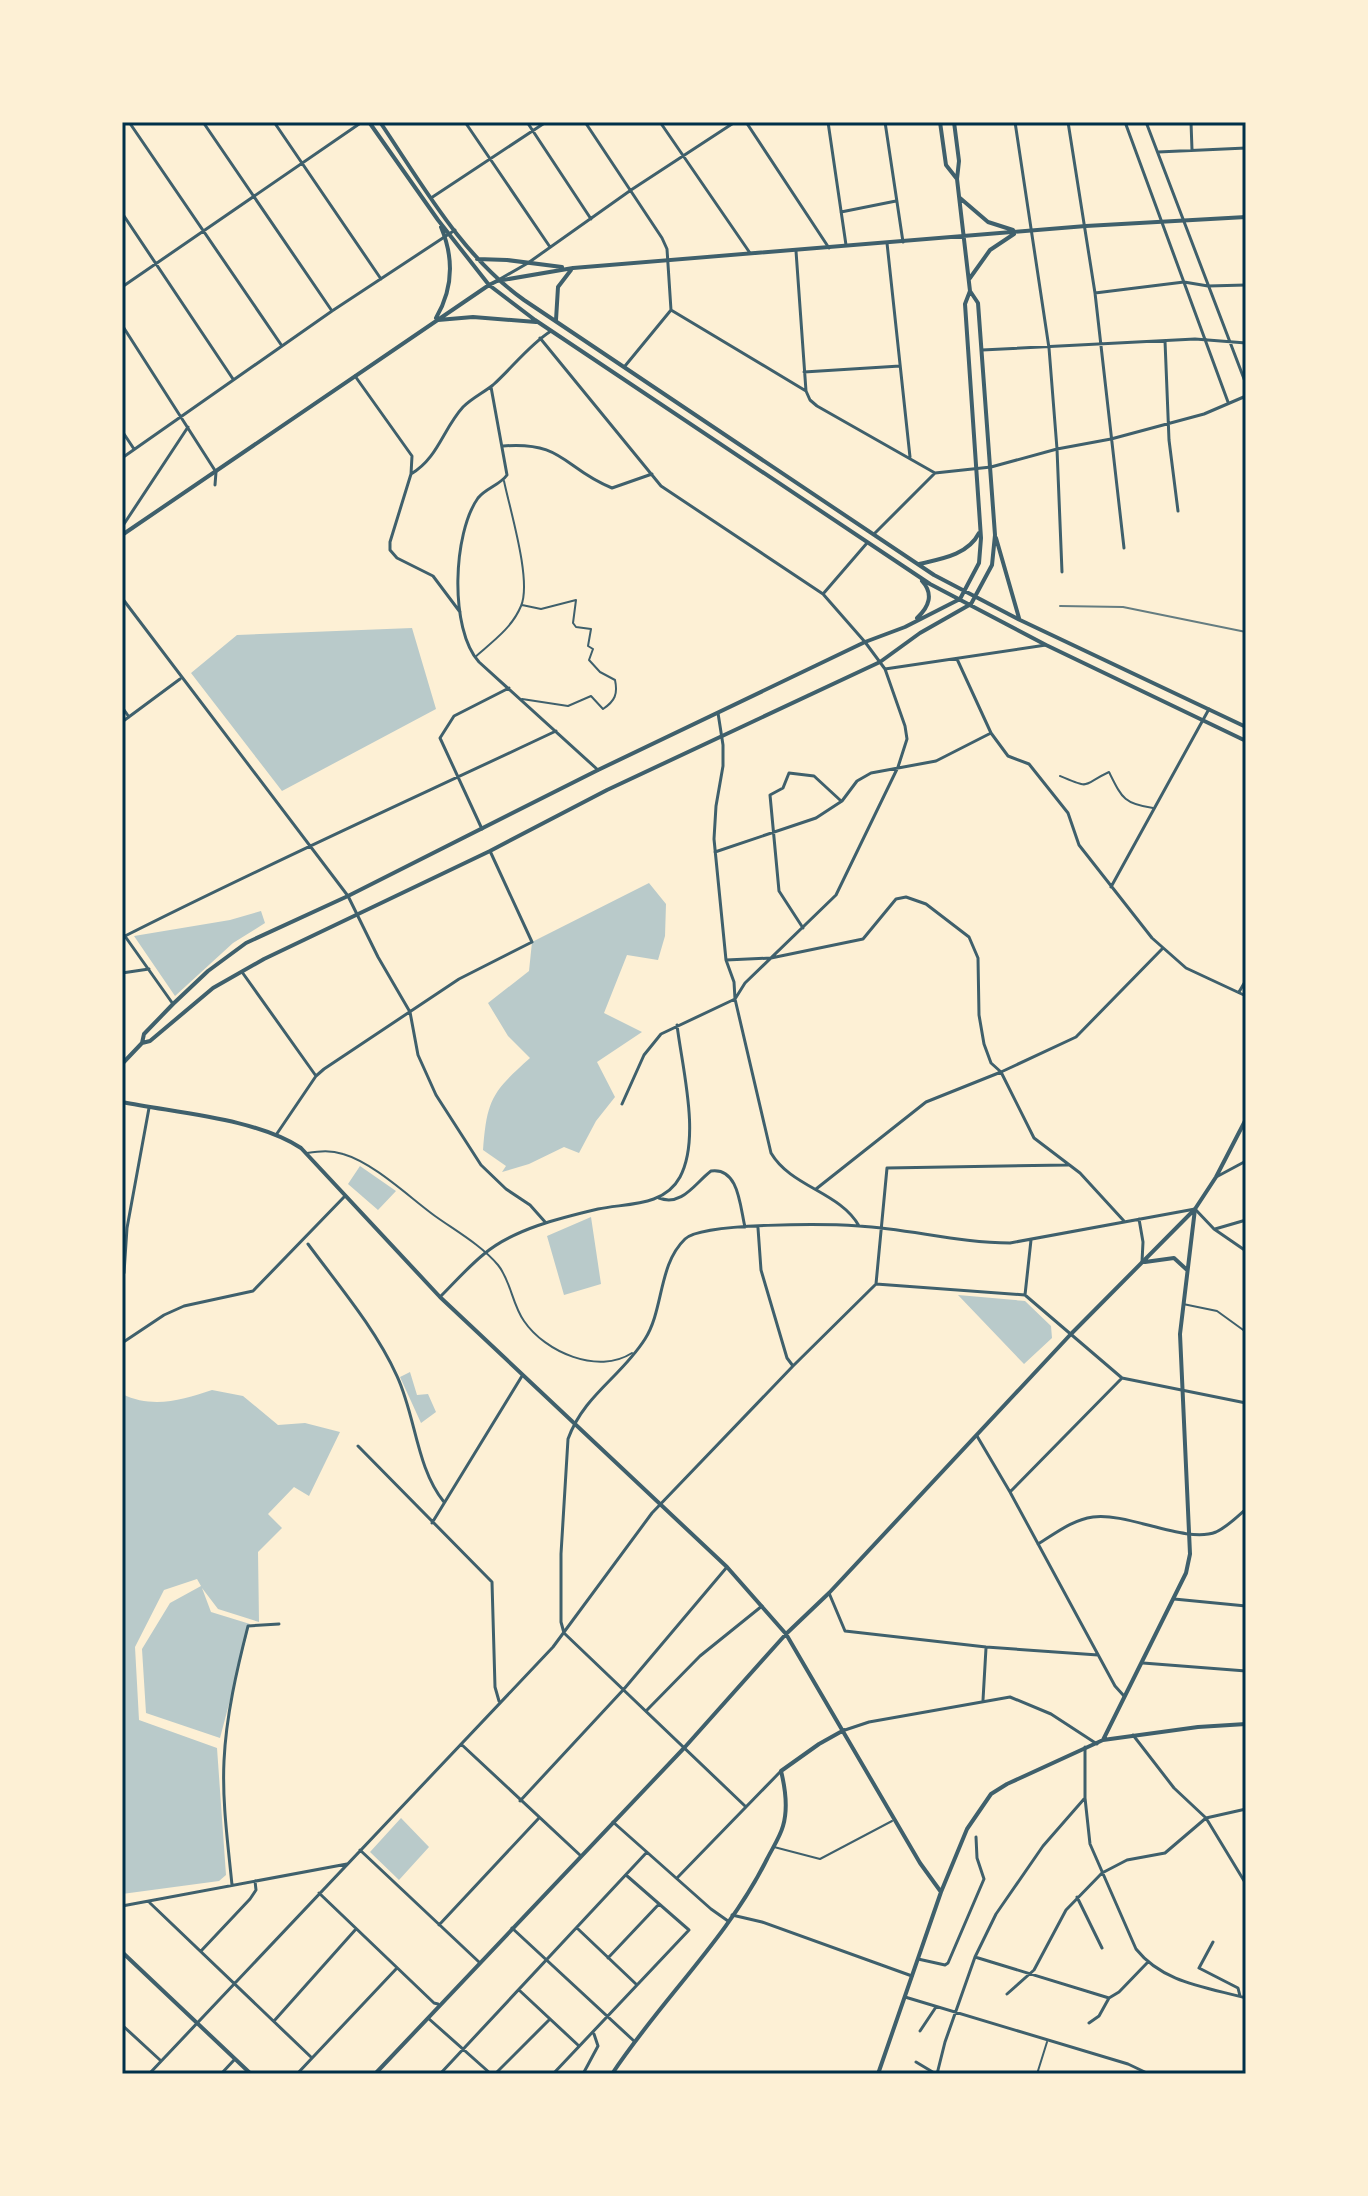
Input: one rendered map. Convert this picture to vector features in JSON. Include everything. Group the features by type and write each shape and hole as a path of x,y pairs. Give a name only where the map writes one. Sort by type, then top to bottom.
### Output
{"street":[{"path":"129,122 282,346"},
{"path":"203,122 332,311"},
{"path":"274,122 381,279"},
{"path":"122,287 362,122"},
{"path":"369,122 447,236 489,285 541,323 918,576 1046,645 1246,741"},
{"path":"380,122 431,198 497,281 917,565 1020,620 1246,727"},
{"path":"465,122 550,247"},
{"path":"527,122 591,219"},
{"path":"431,198 546,122"},
{"path":"585,122 662,238 668,261 671,310 624,367"},
{"path":"660,122 750,253"},
{"path":"122,535 435,320 528,263 735,122"},
{"path":"746,122 829,248"},
{"path":"828,122 846,247"},
{"path":"885,122 903,242"},
{"path":"940,122 946,165 957,179"},
{"path":"122,1064 142,1043 144,1034 173,1004 208,971 246,943 348,896 718,712 960,599 979,563 981,511 965,304 970,291 954,122"},
{"path":"1015,122 1049,348 1062,572"},
{"path":"1068,122 1095,293 1124,548"},
{"path":"1125,122 1228,402"},
{"path":"1146,122 1246,383"},
{"path":"1191,122 1192,150"},
{"path":"1157,152 1246,148"},
{"path":"959,197 988,222 1018,231"},
{"path":"841,212 897,201"},
{"path":"122,213 233,379"},
{"path":"497,281 573,268 1160,220 1246,217"},
{"path":"122,458 332,311 455,230"},
{"path":"969,280 990,250 1018,231"},
{"path":"435,320 448,287 450,253 447,236"},
{"path":"887,243 910,457"},
{"path":"796,250 804,372 810,400 935,473"},
{"path":"477,259 573,268"},
{"path":"556,321 555,297 558,287 573,268"},
{"path":"1095,293 1184,282 1208,286 1246,285"},
{"path":"142,1043 150,1041 213,988 242,972 607,790 880,662 920,633 971,604 992,565 995,529 978,303 970,291"},
{"path":"671,310 806,391"},
{"path":"435,320 483,317 541,323"},
{"path":"122,325 216,472 215,485"},
{"path":"411,474 432,457 462,409 491,387 540,338 553,330"},
{"path":"540,338 661,486 823,594 885,669 907,739 898,767 836,895 745,983 735,999 666,1030 652,1043 622,1104"},
{"path":"981,350 1165,341 1246,343"},
{"path":"1165,341 1178,511"},
{"path":"804,372 900,366"},
{"path":"355,376 413,461 390,550 397,558 433,576 461,613"},
{"path":"491,387 507,475 484,492 469,516 458,574 466,641 475,657 598,770"},
{"path":"873,536 935,473 991,467 1057,449 1111,439 1204,414 1246,396"},
{"path":"122,527 188,427"},
{"path":"122,431 134,449"},
{"path":"503,446 520,445 548,450 564,457 595,481 612,488 652,474"},
{"path":"917,565 953,556 969,546 979,537 981,511"},
{"path":"995,529 1020,620"},
{"path":"823,594 867,543"},
{"path":"905,627 928,606 930,596 927,587 918,576"},
{"path":"122,598 348,896 410,1012 418,1055 455,1127 481,1165 506,1189 530,1205 546,1223"},
{"path":"885,669 1046,645"},
{"path":"957,659 991,733 1008,756 1029,764 1068,813 1079,845 1163,948 1186,968 1246,996"},
{"path":"122,722 181,679"},
{"path":"482,829 440,741 454,716 509,688"},
{"path":"122,707 129,717"},
{"path":"1111,887 1209,709"},
{"path":"718,712 723,766 715,817 715,852 726,960 734,982 735,999 771,1153 779,1165 852,1212 859,1226"},
{"path":"125,936 250,873 556,731"},
{"path":"715,852 816,818 842,801 857,781 871,773 936,761 991,733"},
{"path":"803,928 779,891 772,832 774,810 770,795 783,788 789,773 814,776 842,801"},
{"path":"276,1135 316,1076 459,979 532,942 490,851"},
{"path":"726,960 771,958 863,939 896,899 906,897 926,904 963,931 976,948 982,1031 991,1063 1001,1072 1030,1133 1080,1173 1124,1221"},
{"path":"122,932 173,1004"},
{"path":"815,1189 926,1102 1076,1037 1163,948"},
{"path":"122,973 149,969"},
{"path":"242,972 316,1076"},
{"path":"1239,992 1246,980"},
{"path":"440,1297 486,1252 546,1223 659,1198 675,1185 682,1174 690,1134 677,1025"},
{"path":"122,1102 246,1126 292,1142 306,1153 440,1297 727,1567 762,1606 786,1634 894,1819 941,1892"},
{"path":"122,1273 149,1108"},
{"path":"375,2074 438,2004 685,1747 786,1634 829,1593 1070,1335 1195,1209 1216,1177 1246,1119"},
{"path":"1216,1177 1246,1161"},
{"path":"149,2074 564,1633 660,1505 876,1284 887,1168 1068,1165"},
{"path":"659,1198 665,1200 682,1196 711,1171 725,1172 733,1178 745,1227"},
{"path":"122,1343 164,1315 184,1306 253,1291 345,1196"},
{"path":"745,1806 564,1633 561,1622 566,1449 574,1423 585,1404 637,1351 649,1331 669,1265 683,1241 705,1230 859,1226 983,1243 1010,1243 1195,1209"},
{"path":"1195,1209 1214,1229 1246,1251"},
{"path":"1103,1740 1188,1565 1190,1533 1181,1391 1183,1304 1195,1209"},
{"path":"1139,1219 1142,1262"},
{"path":"1214,1229 1246,1220"},
{"path":"758,1227 761,1270 787,1358 793,1366"},
{"path":"1025,1295 1031,1240"},
{"path":"308,1244 377,1338 392,1364 409,1405 426,1468 444,1502"},
{"path":"1142,1262 1174,1258 1186,1269"},
{"path":"876,1284 1025,1295 1122,1378 1246,1403"},
{"path":"432,1523 522,1376"},
{"path":"1010,1492 1122,1378"},
{"path":"977,1436 1115,1686 1124,1696"},
{"path":"358,1446 492,1582 495,1687 499,1701"},
{"path":"1037,1545 1068,1525 1097,1516 1190,1533 1215,1532 1246,1509"},
{"path":"520,1801 624,1689 727,1567"},
{"path":"829,1593 845,1631 986,1647 1098,1655"},
{"path":"1172,1599 1246,1606"},
{"path":"647,1710 700,1656 762,1606"},
{"path":"232,1885 225,1818 224,1765 231,1706 248,1626 279,1624"},
{"path":"983,1700 986,1647"},
{"path":"1140,1662 1246,1671"},
{"path":"677,1878 781,1771 825,1739 869,1722 1010,1697 1051,1714 1097,1744"},
{"path":"886,2074 879,2073 941,1892 967,1829 988,1797 1007,1784 1103,1740 1246,1724"},
{"path":"1133,1735 1174,1788 1206,1818 1246,1884"},
{"path":"460,1743 581,1856"},
{"path":"1085,1747 1085,1798 1090,1844 1127,1932 1147,1962 1173,1978 1246,1998"},
{"path":"612,2074 757,1880 783,1826 785,1785 781,1771"},
{"path":"916,2062 936,2074 975,1957 996,1914 1043,1846 1085,1798"},
{"path":"1007,1994 1034,1970 1053,1931 1077,1897 1102,1873 1127,1860 1165,1853 1206,1818 1244,1810"},
{"path":"439,1925 539,1818"},
{"path":"613,1822 728,1921"},
{"path":"918,1959 948,1963 984,1879 977,1858 976,1837"},
{"path":"360,1850 479,1962"},
{"path":"440,2074 647,1852"},
{"path":"122,1906 347,1864"},
{"path":"553,2074 689,1930 626,1875"},
{"path":"201,1951 250,1899 256,1890 255,1881"},
{"path":"319,1893 438,2004"},
{"path":"1077,1897 1102,1948"},
{"path":"149,1901 312,2058"},
{"path":"608,1958 659,1904"},
{"path":"732,1915 762,1922 912,1976"},
{"path":"512,1928 634,2041"},
{"path":"577,1928 637,1985"},
{"path":"274,2021 356,1929"},
{"path":"1213,1942 1199,1968 1238,1988 1240,1996"},
{"path":"122,1952 251,2074"},
{"path":"975,1957 1109,1998"},
{"path":"1089,2023 1099,2016 1109,1998 1147,1962"},
{"path":"297,2074 397,1968"},
{"path":"519,1990 579,2046"},
{"path":"905,1997 1128,2064 1149,2074"},
{"path":"920,2031 936,2007"},
{"path":"427,2018 493,2074 550,2019"},
{"path":"122,2033 124,2027 161,2061"},
{"path":"583,2074 598,2046 593,2032"},
{"path":"221,2074 235,2059"}],"lane":[{"path":"475,657 509,626 522,605 524,574 504,480"},
{"path":"522,605 541,609 576,600 573,623 576,627 591,629 588,646 593,649 589,660 600,672 615,680 617,690 613,702 603,709 591,696 568,706 522,699"},
{"path":"1060,776 1088,785 1109,772 1117,788 1131,803 1155,808"},
{"path":"306,1153 325,1150 354,1158 486,1252 506,1278 522,1318 542,1339 556,1348 591,1362 606,1363 623,1359 637,1351"},
{"path":"1183,1304 1217,1311 1246,1332"},
{"path":"1244,1810 1246,1815"},
{"path":"773,1847 820,1859 894,1819"},
{"path":"1037,2074 1047,2042"}],"shaded area":[{"path":"412,628 436,709 282,791 191,673 237,635"},
{"path":"649,883 666,904 665,936 658,960 627,955 604,1013 642,1032 597,1062 615,1097 596,1121 579,1153 564,1147 529,1164 502,1172 506,1166 483,1150 487,1119 499,1089 530,1058 508,1036 488,1003 529,971 532,942"},
{"path":"261,911 265,923 233,943 175,996 134,936 230,920"},
{"path":"360,1166 396,1191 378,1210 348,1184"},
{"path":"591,1217 601,1284 564,1295 547,1236"},
{"path":"958,1295 1025,1301 1051,1326 1052,1338 1024,1364"},
{"path":"410,1372 417,1395 428,1394 436,1412 421,1423 400,1377"},
{"path":"212,1390 243,1396 278,1425 305,1423 340,1432 309,1496 294,1487 268,1514 282,1528 258,1552 259,1622 218,1609 202,1588 211,1612 250,1624 220,1738 146,1713 142,1649 170,1603 201,1586 197,1579 164,1590 135,1647 139,1720 217,1748 226,1875 219,1881 122,1894 122,1394 156,1402 179,1400"},
{"path":"401,1818 429,1847 399,1880 370,1852"}],"railway":[{"path":"1060,606 1123,607 1246,632"}]}
